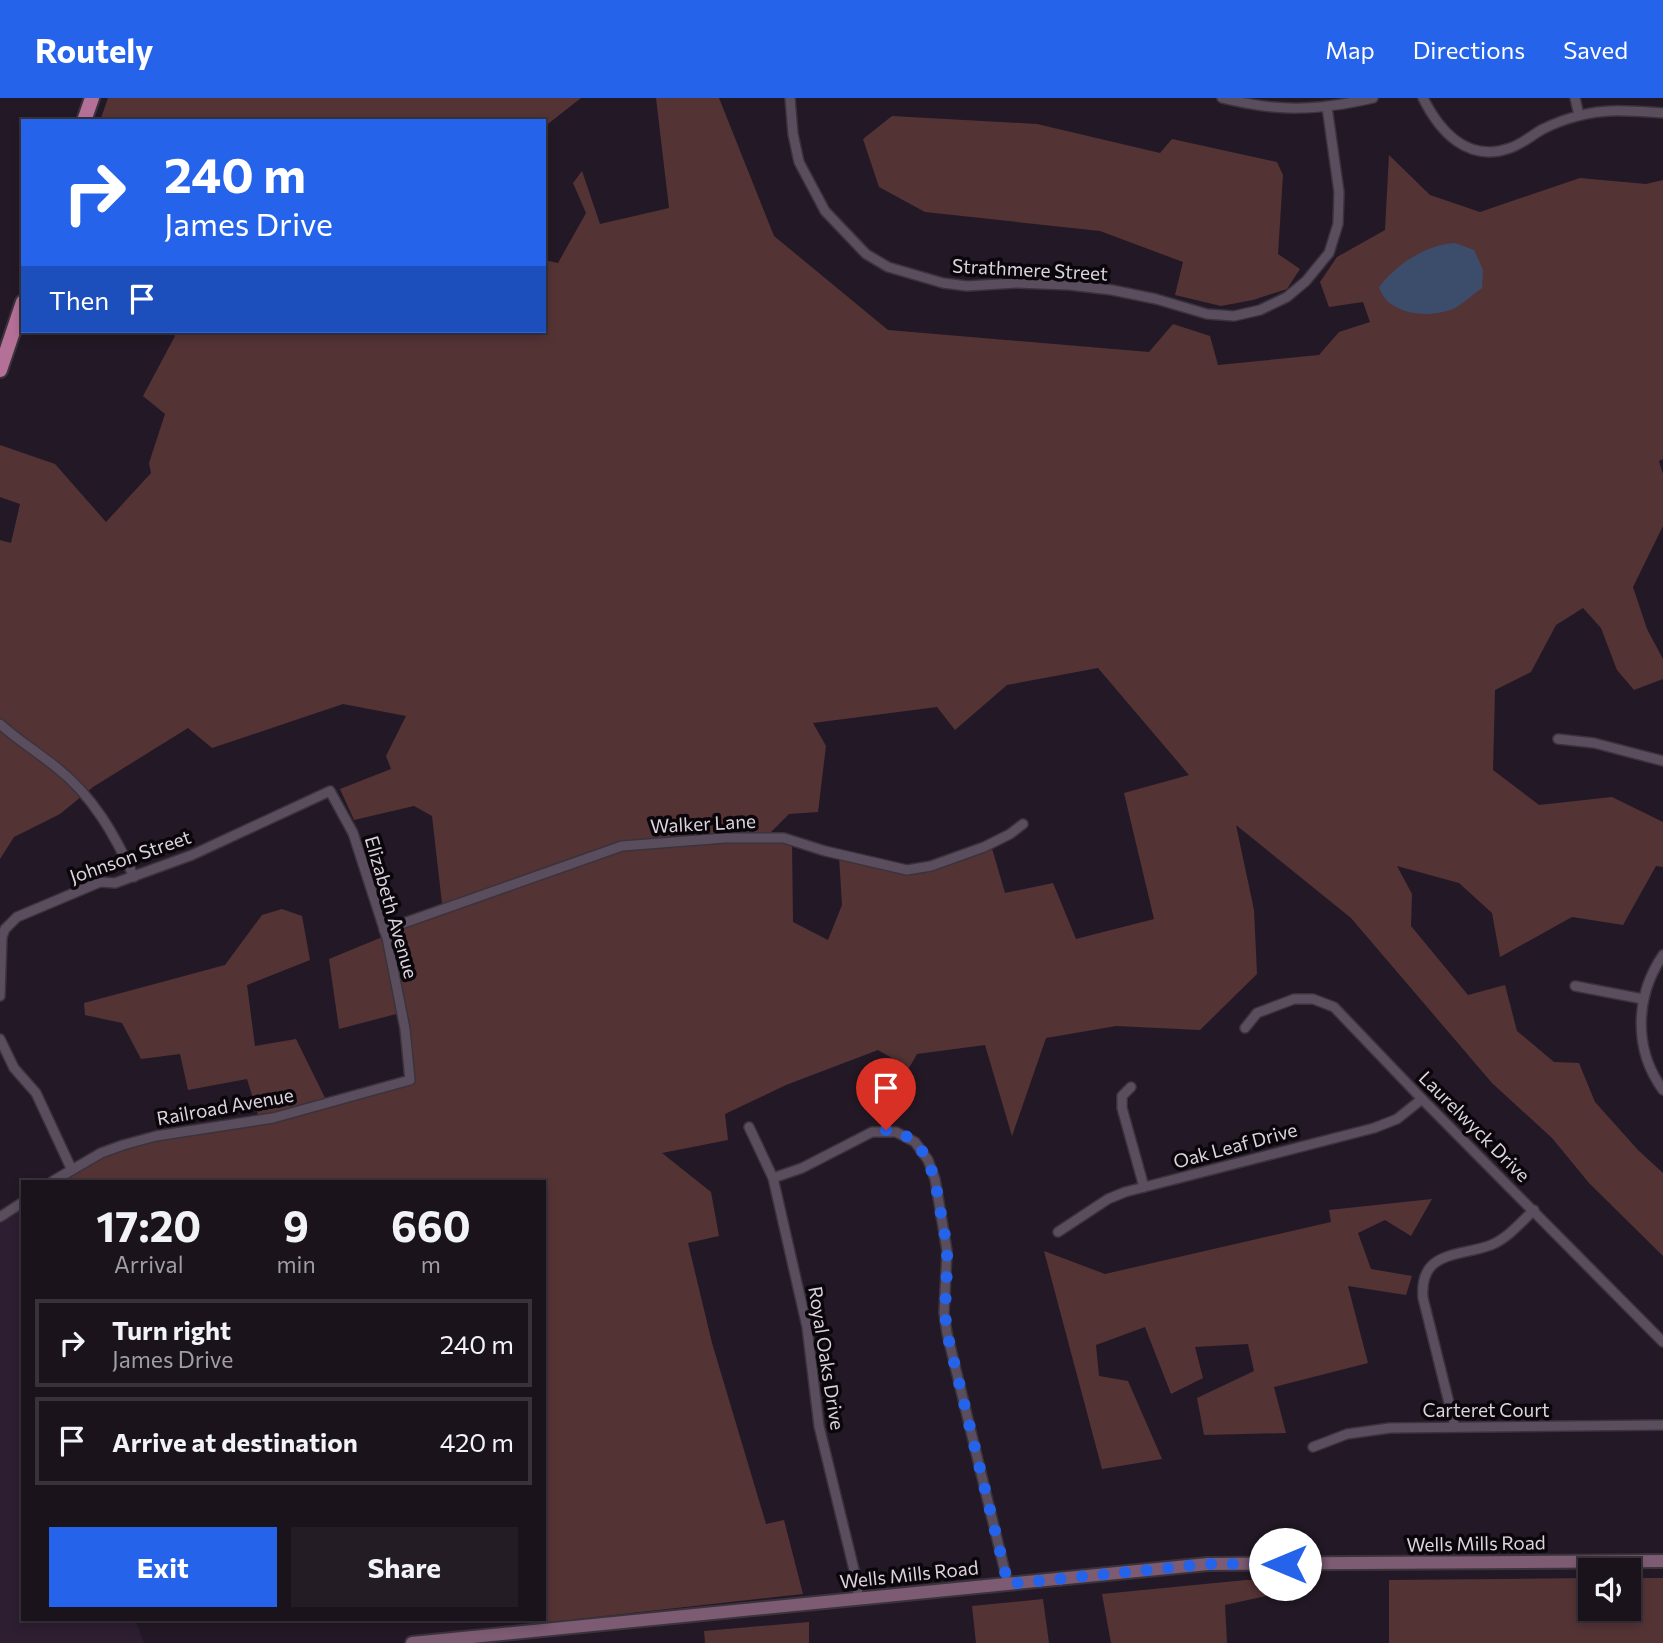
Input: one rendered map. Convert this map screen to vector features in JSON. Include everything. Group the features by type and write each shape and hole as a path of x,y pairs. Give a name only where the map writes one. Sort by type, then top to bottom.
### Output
{"highway":[{"path":"85,119 92,98"},
{"path":"0,370 6,332 21,306"}],"main road":[{"name":"Wells Mills Road","path":"412,1643 1234,1563 1663,1561"}],"street":[{"name":"Strathmere Street","path":"790,98 799,162 816,190 818,200 866,254 888,267 943,283 967,286 1016,283 1112,290 1207,314 1234,316 1260,310 1287,297 1306,281 1329,253 1338,224 1339,192 1327,107"},
{"path":"1222,98 1258,107 1304,110 1373,98"},
{"path":"1423,98 1443,129 1456,143 1471,150 1492,152 1511,148 1543,129 1579,115 1607,111 1663,113"},
{"path":"1575,98 1579,115"},
{"path":"0,724 57,767 87,797 102,816 134,877"},
{"path":"1558,739 1594,743 1663,761"},
{"name":"Johnson Street","path":"0,996 2,937 5,929 17,917 100,882 116,883 192,855 330,792"},
{"name":"Elizabeth Avenue","path":"330,792 353,834 384,930 405,1029 410,1080"},
{"name":"Walker Lane","path":"384,930 622,846 725,838 785,838 825,851 907,870 931,866 985,847 1023,824"},
{"path":"1663,955 1651,974 1643,999 1642,1034 1645,1057 1663,1090"},
{"path":"1575,986 1643,999"},
{"name":"Laurelwyck Drive","path":"1245,1028 1257,1013 1284,1001 1303,998 1323,1001 1334,1007 1663,1342"},
{"path":"0,1039 14,1068 36,1093 71,1168"},
{"name":"Railroad Avenue","path":"53,1180 101,1153 156,1136 273,1118 410,1080"},
{"path":"1131,1087 1122,1096 1122,1108 1144,1187"},
{"name":"Oak Leaf Drive","path":"1058,1232 1108,1199 1144,1187 1374,1128 1397,1119 1422,1099"},
{"name":"Royal Oaks Drive","path":"749,1127 773,1178 807,1327 819,1426 844,1524 858,1598"},
{"path":"773,1178 802,1168 872,1132 896,1132 906,1136 922,1149 934,1179 947,1251 944,1313 947,1333 1008,1584"},
{"path":"0,1217 21,1203"},
{"path":"1455,1427 1423,1298 1423,1278 1441,1259 1500,1240 1534,1210"},
{"name":"Carteret Court","path":"1313,1447 1347,1434 1373,1429 1663,1424"}],"shaded area":[{"path":"108,98 581,98 546,125 546,119 101,119"},
{"path":"656,98 719,98 774,236 888,330 1149,352 1173,324 1210,336 1218,365 1319,355 1339,332 1370,322 1363,302 1329,307 1320,282 1337,257 1385,230 1389,155 1430,195 1480,212 1580,178 1646,184 1663,180 1663,459 1659,461 1663,474 1663,526 1633,587 1647,629 1663,659 1663,679 1634,690 1617,670 1601,628 1583,608 1556,625 1531,672 1495,690 1493,770 1539,805 1612,797 1663,822 1663,867 1656,866 1623,925 1572,917 1500,957 1492,913 1459,883 1397,866 1412,894 1411,926 1468,995 1505,985 1517,1031 1554,1062 1579,1063 1595,1102 1638,1150 1663,1173 1663,1256 1589,1183 1552,1138 1492,1083 1351,918 1236,825 1254,910 1257,974 1200,1030 1116,1026 1046,1038 1012,1136 985,1045 917,1054 909,1068 878,1050 786,1085 725,1114 728,1140 662,1153 711,1192 719,1236 688,1243 712,1343 766,1524 784,1520 803,1594 542,1623 540,1621 546,1621 546,1180 69,1180 63,1169 140,1135 259,1118 247,1079 188,1090 180,1054 141,1059 122,1023 85,1015 84,1003 225,965 262,915 282,909 302,916 310,960 247,985 255,1046 296,1039 327,1102 411,1079 400,1013 339,1029 329,959 443,912 432,816 414,806 354,820 340,789 391,769 386,756 406,716 343,704 212,748 188,728 93,787 60,814 14,837 0,859 0,540 11,543 20,504 0,497 0,445 55,464 106,522 151,473 149,463 165,414 143,396 175,336 173,333 546,333 546,260 558,263 586,213 573,183 582,171 600,224 669,208","holes":["1098,668 1189,775 1124,793 1154,919 1076,939 1053,883 1005,893 991,845 905,867 839,856 842,905 828,940 793,922 792,843 769,834 789,814 818,812 826,746 813,723 937,707 955,730 1007,685"]},
{"path":"892,116 1037,124 1160,153 1172,139 1277,162 1283,175 1278,254 1300,269 1287,289 1253,300 1221,306 1175,295 1183,262 1100,231 925,212 879,187 863,139"},
{"path":"1432,1199 1411,1236 1385,1220 1358,1233 1371,1269 1412,1276 1406,1295 1348,1286 1368,1363 1274,1387 1286,1433 1204,1435 1197,1398 1254,1371 1248,1344 1195,1347 1203,1378 1171,1394 1145,1327 1096,1345 1099,1376 1128,1381 1162,1459 1102,1469 1044,1251 1105,1274 1331,1222 1329,1210"},
{"path":"21,1203 21,1621 136,1621 144,1643 0,1643 0,1217"},
{"path":"1578,1578 1578,1621 1641,1621 1641,1578 1663,1578 1663,1643 1389,1643 1389,1580"},
{"path":"1265,1580 1266,1596 1225,1605 1227,1643 1111,1643 1102,1594"},
{"path":"1043,1599 1049,1643 976,1643 972,1606"},
{"path":"809,1622 809,1643 705,1643 704,1631"}],"water":[{"path":"1455,243 1474,250 1483,270 1482,288 1462,304 1434,313 1411,313 1391,304 1384,297 1379,287 1403,263 1433,247"}],"route":[{"path":"886,1130 906,1136 922,1149 934,1179 947,1251 944,1313 947,1333 1008,1584 1208,1564 1285,1564"}]}
